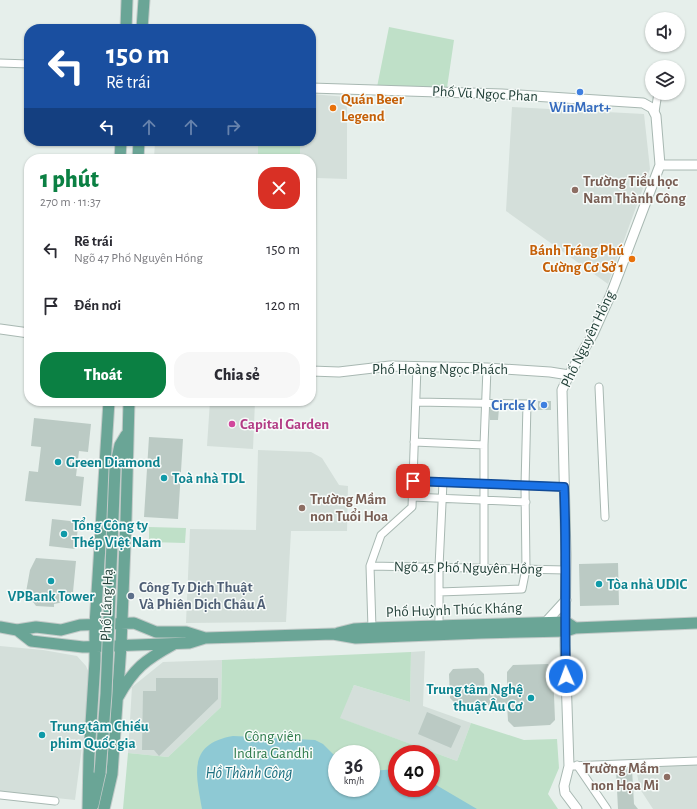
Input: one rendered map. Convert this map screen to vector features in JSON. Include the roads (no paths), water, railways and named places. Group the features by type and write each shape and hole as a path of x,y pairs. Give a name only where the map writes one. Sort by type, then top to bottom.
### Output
{"main road":[{"path":"126,24 127,0"},
{"path":"142,24 144,0"},
{"name":"Phố Láng Hạ","path":"88,809 89,755 94,684 95,625 109,406"},
{"name":"Phố Láng Hạ","path":"103,809 112,774 118,683 126,519 128,406"},
{"path":"115,468 120,446 127,432"},
{"path":"92,809 100,773 106,694 115,468 113,446 108,434"},
{"path":"97,598 122,599"},
{"name":"Phố Huỳnh Thúc Kháng","path":"17,630 36,627 61,630 80,625 134,623 156,632 186,632 205,638"},
{"name":"Phố Huỳnh Thúc Kháng","path":"17,630 31,641 94,647 189,643 205,638 333,634 354,629 372,628 545,623 569,627"},
{"name":"Phố Huỳnh Thúc Kháng","path":"333,634 356,638 481,633 569,627 697,623"},
{"path":"0,627 17,630"},
{"path":"116,701 126,683 138,667 151,657 177,643"},
{"path":"94,684 118,683"},
{"path":"100,773 103,809"}],"street":[{"path":"0,63 24,64"},
{"name":"Phố Vũ Ngọc Phan","path":"316,88 488,94 643,103 649,105 655,112"},
{"path":"655,112 657,100"},
{"name":"Phố Nguyên Hồng","path":"576,809 565,793 564,786 573,766 569,627 566,600 562,390 593,334 611,294 660,165 655,112"},
{"path":"660,165 697,165"},
{"path":"0,329 24,332"},
{"name":"Phố Hoàng Ngọc Phách","path":"316,371 339,372 390,366 417,366 487,368 550,372 569,375"},
{"path":"372,628 370,566 381,535 412,507 417,366"},
{"path":"484,567 484,445 487,368"},
{"path":"599,387 605,517"},
{"path":"416,402 527,404 525,486 526,569 522,589 439,592"},
{"path":"414,442 484,445"},
{"path":"413,481 564,487"},
{"path":"439,626 439,567 443,482"},
{"path":"412,497 526,502"},
{"name":"Ngõ 45 Phố Nguyên Hồng","path":"370,566 484,567 566,570"},
{"path":"545,623 566,600"},
{"path":"573,766 697,761"},
{"path":"573,766 607,809"},
{"path":"0,795 55,801"}],"water":[{"name":"Hồ Thành Công","path":"233,736 315,740 323,744 328,749 328,797 380,797 380,770 388,770 388,797 440,797 440,787 477,809 202,809 197,773 198,762 201,753 208,746 218,740"}],"place":[{"name":"WinMart+","path":"580,92"},
{"name":"Quán Beer Legend","path":"333,108"},
{"name":"Trường Tiểu học Nam Thành Công","path":"575,190"},
{"name":"Bánh Tráng Phú Cường Cơ Sở 1","path":"632,259"},
{"name":"Circle K","path":"544,405"},
{"name":"Capital Garden","path":"232,424"},
{"name":"Green Diamond","path":"58,462"},
{"name":"Toà nhà TDL","path":"164,478"},
{"name":"Trường Mầm non Tuổi Hoa","path":"302,508"},
{"name":"Tổng Công ty Thép Việt Nam","path":"64,534"},
{"name":"VPBank Tower","path":"51,581"},
{"name":"Tòa nhà UDIC","path":"599,584"},
{"name":"Công Ty Dịch Thuật Và Phiên Dịch Châu Á","path":"131,596"},
{"name":"Trung tâm Nghệ thuật Âu Cơ","path":"531,698"},
{"name":"Trung tâm Chiếu phim Quốc gia","path":"42,735"},
{"name":"Trường Mầm non Họa Mi","path":"667,777"}],"park label":[{"name":"Công viên Indira Gandhi","path":"273,744"}]}
